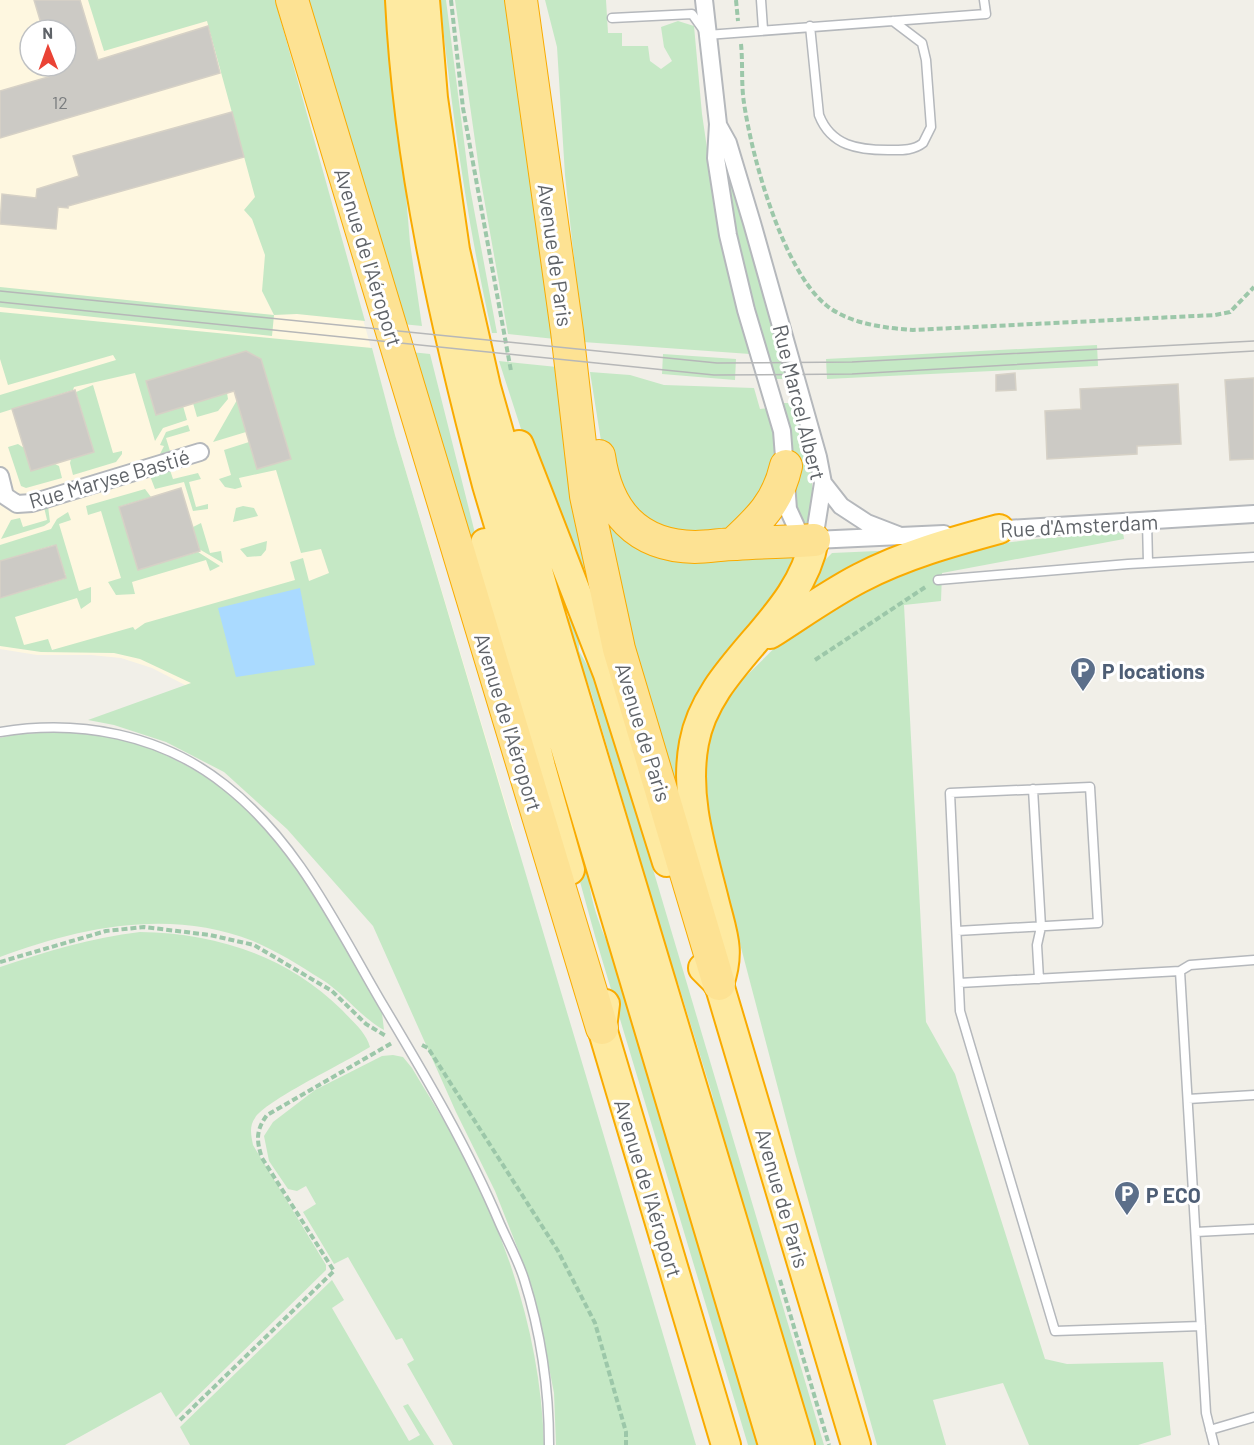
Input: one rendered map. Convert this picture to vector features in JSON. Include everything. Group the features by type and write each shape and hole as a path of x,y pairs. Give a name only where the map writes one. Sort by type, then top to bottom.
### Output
{"highway":[{"path":"400,0 418,171 440,297 457,371 494,507 773,1445"},
{"path":"425,0 433,99 455,250 501,443 800,1445"},
{"name":"Avenue de Paris","path":"521,0 567,331 586,496 619,649 856,1445"},
{"name":"Avenue de l'Aéroport","path":"292,1 726,1445"},
{"path":"471,317 498,375 512,425 608,674 692,948 702,968 719,984 726,965 727,951 693,815 690,765 694,739 707,708 719,688 784,606 800,582 812,555 814,540 694,547 667,543 643,533 624,518 612,503 603,482 587,384 567,331"},
{"path":"457,371 453,392 455,423 541,767 605,992 602,1028"},
{"path":"733,544 769,508 778,493 786,466"},
{"path":"751,646 860,578 933,548 999,529"}],"street":[{"name":"Rue Marcel Albert","path":"704,0 718,124 716,158 728,235 746,310 779,421 786,466 788,508 795,528 804,537 814,540 823,483 818,457 728,143 718,124"},
{"name":"Rue Maryse Bastié","path":"0,476 5,496 17,504 32,502 201,452"},
{"name":"Rue d'Amsterdam","path":"823,483 841,506 867,523 904,538"},
{"name":"Rue d'Amsterdam","path":"814,540 904,538 999,529 1254,514"}],"lane":[{"path":"761,0 763,29"},
{"path":"612,18 692,14 707,36 763,29 986,14 984,0"},
{"path":"810,26 819,115 824,126 835,138 850,147 865,150 908,150 924,143 931,127 926,60 922,43 892,21"},
{"path":"1147,521 1148,563"},
{"path":"938,580 1254,557"},
{"path":"0,732 74,727 116,733 156,746 224,783 246,802 290,849 475,1164 524,1277 540,1343 549,1400 549,1445"},
{"path":"957,931 1098,922 1090,787 950,793 960,1011 1055,1331 1201,1326"},
{"path":"1033,789 1041,927 1037,945 1039,979"},
{"path":"959,983 1180,971 1191,965 1254,960"},
{"path":"1180,971 1206,1413 1214,1445"},
{"path":"1188,1099 1254,1095"},
{"path":"1196,1232 1254,1229"},
{"path":"1210,1430 1254,1417"}],"path":[{"path":"451,0 463,108 511,371"},
{"path":"736,0 738,17"},
{"path":"741,53 744,102 749,130 770,203 804,280 827,306 845,315 882,327 932,330 1215,315 1230,312 1254,286"},
{"path":"814,660 938,580"},
{"path":"0,962 106,931 144,927 210,935 254,945 333,991 366,1024 382,1035 400,1040 267,1114 258,1127 258,1146 262,1158 334,1271 180,1420"},
{"path":"404,1040 428,1048 558,1251 595,1323 626,1432 626,1445"},
{"path":"778,1273 829,1445"}],"shaded area":[{"path":"0,0 275,0 395,435 514,831 187,686 152,668 121,658 91,655 37,655 0,649"}],"green space":[{"path":"88,0 275,0 365,321 297,314 274,315 262,291 265,255 252,219 244,210 255,197 207,21 104,51"},
{"path":"309,0 390,0 410,243 422,326 402,324"},
{"path":"440,0 446,0 470,188 497,333 492,333 468,209 455,126"},
{"path":"455,0 510,0 555,339 508,334 480,176"},
{"path":"545,0 606,0 608,33 622,33 622,46 648,46 650,61 661,69 672,61 664,47 661,27 678,21 694,26 702,114 719,230 750,354 583,342 565,175 557,47"},
{"path":"729,173 792,379 773,379 741,262 725,174"},
{"path":"0,287 274,315 272,336 0,307"},
{"path":"0,312 372,348 395,435 696,1445 556,1445 554,1393 540,1322 521,1257 495,1191 456,1112 373,926 287,829 224,772 166,742 114,725 88,720 191,683 140,659 114,653 41,652 0,646 0,598 64,579 66,576 54,545 0,561 0,545 51,529 57,519 68,512 71,520 59,524 79,591 91,587 91,602 81,609 77,598 15,617 24,645 48,639 52,650 133,627 135,630 145,623 295,580 290,562 303,558 309,581 329,573 321,549 301,553 276,470 239,478 242,487 235,489 225,487 219,479 231,475 224,450 249,442 261,359 183,406 187,420 163,428 155,441 135,373 74,387 73,390 0,413 0,395 116,360 113,355 8,385 0,359"},
{"path":"1097,345 1098,366 827,379 826,359"},
{"path":"411,352 430,354 486,577 491,622"},
{"path":"663,354 736,359 735,380 662,374"},
{"path":"499,361 557,367 589,566 576,570 532,463"},
{"path":"590,372 630,375 664,385 754,388 760,409 770,408 780,463 756,514 709,540 643,526 602,447"},
{"path":"93,385 113,453 122,451 122,454 116,462 73,475 71,459 93,450 76,392"},
{"path":"227,393 228,399 218,411 197,417 193,403"},
{"path":"237,400 246,432 213,442"},
{"path":"779,403 797,403 803,430 810,467 813,503 811,517 806,527 795,513"},
{"path":"188,425 190,431 166,438 170,451 160,454 164,446 160,445 166,432"},
{"path":"18,444 24,448 31,469 55,464 59,466 62,478 26,488 21,486 8,447"},
{"path":"170,470 173,479 198,473 201,479 189,482 196,507 208,504 208,509 193,511 184,482 155,489 150,476"},
{"path":"145,489 151,497 121,506 120,509 137,567 140,569 198,552 220,566 210,571 206,560 132,582 135,594 116,595 108,582 121,578 101,511 88,515 86,506"},
{"path":"600,492 615,520 792,551 800,558 740,645 682,788 672,789 634,660"},
{"path":"48,506 50,522 44,526 1,539 11,520 20,518 23,527 47,520 44,507"},
{"path":"243,506 254,508 258,516 233,522 236,508"},
{"path":"201,523 210,553 221,551 223,563 199,549 193,527"},
{"path":"1123,532 1124,539 942,573 941,601 904,605 926,1022 955,1074 1045,1359 1067,1364 1163,1362 1171,1435 1138,1445 1029,1445 1003,1383 933,1400 946,1445 877,1445 795,1153 713,841 703,795 705,750 714,722 739,683 802,621 891,571 963,548"},
{"path":"267,541 266,550 261,556 247,557 240,549"},
{"path":"900,550 801,600 822,563 832,553"},
{"path":"578,614 579,651 598,684 824,1445 810,1445 726,1156 712,1094 678,983 669,975 648,886 591,692 564,619"},
{"path":"531,665 588,865 596,913 628,989 763,1445 748,1445 595,936 532,708"},
{"path":"64,732 114,737 161,753 210,780 254,813 287,850 312,890 382,1013 384,1030 367,1019 337,991 296,963 253,941 222,931 190,925 125,925 62,937 0,957 0,738 18,734"},
{"path":"140,932 168,933 223,943 274,962 321,991 365,1036 370,1047 273,1102 255,1118 251,1127 253,1145 326,1265 326,1270 176,1417 161,1392 65,1445 0,1445 0,967 69,946"},
{"path":"382,1056 403,1057 412,1068 456,1141 499,1233 531,1337 542,1408 544,1445 453,1445 407,1364 414,1360 402,1338 396,1340 348,1257 334,1264 303,1212 316,1204 306,1186 297,1191 288,1189 269,1161 264,1136 273,1122 315,1090"},
{"path":"332,1280 344,1300 332,1308 409,1441 420,1435 403,1406 408,1404 434,1445 190,1445 180,1427"}],"water":[{"path":"300,588 315,665 236,677 218,608"}],"building":[{"path":"34,0 80,0 98,60 208,26 220,73 0,138 0,91 45,78 78,78 78,18 39,18"},
{"path":"232,112 244,157 68,206 68,208 58,207 56,229 0,224 2,194 36,198 37,189 79,176 73,156"},
{"path":"246,351 261,359 291,459 257,469 234,391 156,415 146,381"},
{"path":"1015,373 1016,390 996,391 996,375"},
{"path":"1254,378 1254,459 1230,460 1225,380"},
{"path":"1178,384 1181,444 1137,446 1137,454 1047,459 1045,411 1081,409 1080,389"},
{"path":"75,390 94,452 31,471 12,409"},
{"path":"181,488 200,551 138,570 119,507"},
{"path":"56,545 66,578 0,598 0,561"}],"tram line":[{"path":"0,291 717,363 852,362 1254,341"},
{"path":"0,302 714,375 852,374 1254,351"}],"place":[{"name":"P locations","path":"1083,693"},
{"name":"P ECO","path":"1127,1217"}]}
